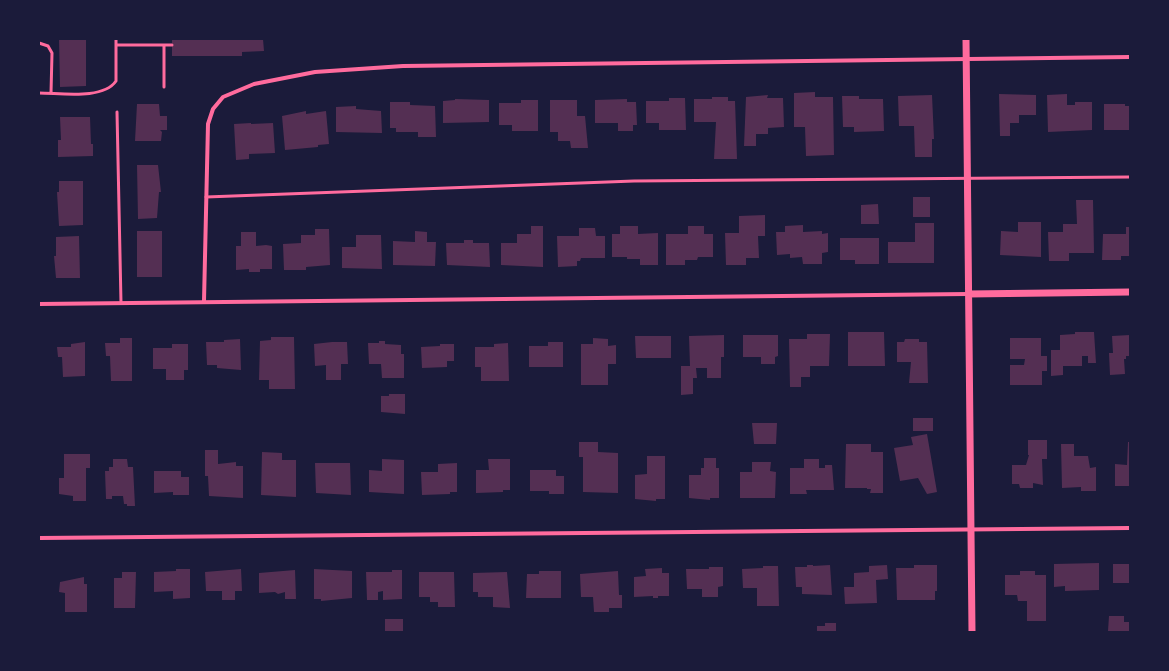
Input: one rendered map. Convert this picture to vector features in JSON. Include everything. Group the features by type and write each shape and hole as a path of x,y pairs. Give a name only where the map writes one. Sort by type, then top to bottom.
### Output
{"street":[{"path":"966,39 972,632"},
{"path":"204,301 208,124 213,109 223,97 254,84 315,72 403,66 1130,57"},
{"path":"39,304 1130,292"},
{"path":"39,538 1130,528"}],"lane":[{"path":"39,93 98,92 112,86 116,80 116,39"},
{"path":"39,43 48,46 52,53 51,93"},
{"path":"164,44 164,87"},
{"path":"116,45 172,44"},
{"path":"117,112 121,303"},
{"path":"206,197 634,181 1130,177"}],"building":[{"path":"59,39 86,39 86,86 60,87"},
{"path":"172,39 263,39 264,51 242,52 242,56 172,56"},
{"path":"815,92 815,97 833,97 834,155 806,156 805,127 794,127 794,93"},
{"path":"999,94 1036,95 1036,115 1019,115 1019,123 1010,123 1010,136 1000,136"},
{"path":"1067,94 1067,105 1075,105 1075,102 1092,102 1092,130 1048,132 1047,95"},
{"path":"768,95 767,98 783,98 784,127 768,128 768,134 756,134 756,146 744,146 746,97"},
{"path":"932,95 934,139 932,139 932,157 915,157 914,126 899,126 898,96"},
{"path":"842,96 859,96 859,99 883,99 884,131 854,132 854,127 843,127"},
{"path":"712,97 728,97 728,101 735,101 737,159 714,159 716,122 694,122 694,99 712,99"},
{"path":"669,98 685,98 686,130 659,130 659,123 646,123 646,101 669,101"},
{"path":"455,99 489,100 489,122 443,123 443,101"},
{"path":"627,99 627,102 636,102 637,125 633,125 633,131 618,131 618,123 595,123 595,100"},
{"path":"521,100 538,100 538,131 512,131 512,125 499,125 499,103 521,103"},
{"path":"550,100 577,100 577,116 585,116 588,148 571,148 570,141 558,141 558,132 550,132"},
{"path":"390,102 410,102 410,105 435,106 436,137 418,137 418,132 396,132 396,128 390,128"},
{"path":"137,104 159,104 160,116 167,116 167,130 160,130 162,132 161,141 135,141"},
{"path":"1104,104 1125,104 1125,106 1130,106 1130,130 1104,130"},
{"path":"356,106 356,109 381,111 382,133 336,132 336,107"},
{"path":"306,111 306,114 326,111 329,144 318,145 318,147 285,150 282,116"},
{"path":"60,117 90,117 93,156 58,157 58,140 61,140"},
{"path":"273,123 275,153 249,154 249,159 236,160 234,124"},
{"path":"137,165 158,165 161,192 159,192 157,218 138,219"},
{"path":"59,181 83,181 83,225 59,226 57,192 59,192"},
{"path":"913,197 930,197 930,217 913,217"},
{"path":"1076,200 1093,200 1094,253 1069,253 1069,261 1049,261 1048,232 1063,232 1063,224 1077,224"},
{"path":"878,204 879,224 861,224 861,205"},
{"path":"765,215 765,236 758,236 759,258 746,258 746,265 726,265 725,233 739,233 739,216"},
{"path":"1018,222 1041,222 1041,257 1000,255 1001,231 1018,232"},
{"path":"915,223 934,223 934,263 888,263 888,242 915,242"},
{"path":"803,225 803,232 822,231 822,234 828,233 828,252 822,253 822,264 803,264 802,257 790,258 790,254 777,255 776,232 785,232 785,226"},
{"path":"531,226 543,226 543,267 501,265 501,243 517,243 517,234 531,234"},
{"path":"620,226 638,226 638,234 658,233 658,265 640,265 640,259 612,257 612,234 620,234"},
{"path":"688,226 704,226 704,234 713,234 713,257 698,257 697,260 685,260 685,265 666,265 666,234 688,234"},
{"path":"1126,227 1130,227 1130,256 1121,256 1121,260 1102,260 1103,234 1126,234"},
{"path":"579,228 595,228 596,236 605,236 605,258 581,258 580,261 577,261 577,266 558,267 557,236 579,236"},
{"path":"315,229 329,229 330,265 306,267 306,270 284,270 283,244 301,243 301,235 315,235"},
{"path":"137,231 162,231 162,277 137,277"},
{"path":"415,231 427,232 427,242 436,242 435,266 393,265 393,241 415,242"},
{"path":"241,232 256,232 256,246 272,246 272,269 260,269 260,272 249,272 249,269 236,270 236,246 241,246"},
{"path":"356,235 381,235 382,269 342,268 342,247 356,247"},
{"path":"79,236 80,278 56,278 54,256 56,256 56,237"},
{"path":"840,238 879,238 879,264 855,264 855,260 840,260"},
{"path":"464,240 473,240 473,243 489,243 490,267 447,265 446,243 464,243"},
{"path":"848,332 884,332 885,366 848,366"},
{"path":"1075,332 1094,332 1096,363 1088,363 1088,356 1082,356 1082,366 1063,366 1063,375 1051,376 1051,350 1060,350 1060,335 1075,334"},
{"path":"807,334 830,334 829,366 810,366 810,377 801,377 801,387 790,387 789,339 807,339"},
{"path":"724,335 724,357 721,357 721,378 707,378 707,368 696,368 697,378 693,378 693,394 681,395 681,366 690,366 689,336"},
{"path":"743,335 778,335 778,356 775,357 775,364 761,364 761,357 743,357"},
{"path":"1130,335 1130,356 1126,356 1126,359 1124,359 1125,374 1110,375 1109,353 1113,353 1112,336"},
{"path":"635,336 671,336 671,358 636,358"},
{"path":"271,337 294,337 295,389 269,389 269,380 259,380 260,341 271,340"},
{"path":"120,338 132,338 132,381 111,381 110,356 106,356 105,343 120,343"},
{"path":"593,338 608,339 608,346 616,345 616,364 608,364 608,385 581,385 581,344 593,344"},
{"path":"1010,338 1041,338 1041,356 1047,356 1047,371 1042,371 1042,385 1010,385 1010,365 1024,365 1025,359 1010,359"},
{"path":"240,339 241,370 217,368 217,365 207,365 206,342 224,342 224,340"},
{"path":"905,339 919,339 919,342 927,342 928,383 909,383 911,362 897,362 897,342 904,342"},
{"path":"379,341 385,341 385,344 401,345 401,354 404,354 404,378 382,378 381,364 369,364 368,343 379,343"},
{"path":"85,342 85,376 63,377 62,357 58,357 57,347 71,347 71,344"},
{"path":"347,342 348,364 341,364 341,380 326,380 326,365 315,366 314,344"},
{"path":"548,342 563,342 563,367 529,367 529,346 548,346"},
{"path":"508,343 509,381 481,381 481,367 475,367 475,347 494,347 494,344"},
{"path":"172,344 188,344 188,370 184,370 184,380 166,380 166,369 153,369 153,348 172,348"},
{"path":"440,344 454,344 454,361 447,361 447,367 422,368 421,347 440,346"},
{"path":"389,394 405,394 405,414 381,412 381,396 389,396"},
{"path":"913,418 933,418 933,431 913,431"},
{"path":"752,423 777,423 776,444 754,444"},
{"path":"927,434 937,492 927,494 918,478 900,481 894,448 913,445 911,437"},
{"path":"1028,440 1047,440 1047,459 1042,459 1043,485 1033,483 1033,488 1020,488 1019,484 1012,484 1012,465 1026,465 1029,455"},
{"path":"579,442 598,442 598,452 618,453 618,493 583,492 583,457 579,457"},
{"path":"1128,442 1130,442 1130,486 1115,486 1115,464 1127,465"},
{"path":"846,444 871,444 871,452 883,452 883,493 870,493 871,489 867,488 845,488"},
{"path":"1061,444 1074,444 1074,456 1088,456 1090,468 1096,467 1096,491 1081,491 1081,487 1062,488"},
{"path":"205,450 218,450 218,464 236,462 236,466 243,466 243,498 209,496 208,476 205,476"},
{"path":"262,452 282,453 282,460 296,460 296,497 261,495"},
{"path":"64,454 90,454 90,468 86,468 86,501 73,501 73,496 59,494 59,478 64,478"},
{"path":"647,456 665,456 665,499 656,499 656,501 635,499 635,475 647,474"},
{"path":"704,458 716,458 716,468 719,468 719,498 710,498 710,500 689,498 689,475 701,475 701,468 704,468"},
{"path":"113,459 127,459 128,467 133,467 135,506 127,506 127,504 124,504 123,496 112,496 112,499 106,499 105,471 109,471 109,467 113,467"},
{"path":"382,459 404,460 404,494 369,492 369,470 382,471"},
{"path":"488,459 510,459 510,490 503,490 503,492 476,493 476,470 489,470"},
{"path":"804,459 819,459 819,468 825,468 825,465 832,465 834,490 806,490 807,494 790,494 790,468 804,468"},
{"path":"752,462 771,462 770,471 776,472 775,498 740,498 740,472 752,472"},
{"path":"315,463 350,463 351,495 316,493"},
{"path":"457,463 457,492 450,492 450,494 422,495 421,472 438,472 438,464"},
{"path":"530,470 556,470 556,476 564,476 564,494 549,494 549,491 530,491"},
{"path":"154,471 181,471 181,477 189,477 189,495 173,495 173,492 154,493"},
{"path":"1099,563 1099,590 1065,591 1065,586 1054,587 1054,564"},
{"path":"1113,564 1130,564 1130,583 1113,583"},
{"path":"807,565 830,565 832,595 802,594 802,587 796,587 795,567 807,567"},
{"path":"887,565 888,579 876,580 877,603 845,604 844,587 854,587 854,573 869,572 869,566"},
{"path":"914,565 937,565 937,591 935,591 935,600 897,600 896,568 914,568"},
{"path":"763,566 778,566 779,606 757,606 757,588 743,588 742,569 763,568"},
{"path":"709,567 723,567 723,586 718,587 718,597 702,597 702,589 687,589 686,569 709,569"},
{"path":"662,568 662,573 669,573 669,596 658,596 658,598 653,598 653,596 634,597 634,577 646,576 645,569"},
{"path":"176,569 190,569 190,598 173,599 173,591 154,592 154,572 176,571"},
{"path":"241,569 242,591 235,591 235,600 222,600 222,591 206,591 205,572"},
{"path":"314,569 352,571 352,598 321,601 321,599 314,599"},
{"path":"295,570 296,599 285,599 285,592 278,594 275,592 259,593 259,573"},
{"path":"392,570 402,570 402,599 383,600 383,591 378,592 378,600 367,600 366,572 392,572"},
{"path":"539,571 561,571 561,598 526,598 527,574 539,574"},
{"path":"618,571 619,595 622,595 622,608 609,608 609,612 594,612 593,597 581,597 580,574"},
{"path":"1020,571 1035,571 1035,575 1046,575 1046,621 1027,621 1027,601 1018,601 1017,595 1005,595 1005,575 1020,575"},
{"path":"122,572 136,572 135,608 114,608 114,578 122,578"},
{"path":"419,572 454,572 455,607 438,607 438,602 430,602 430,597 419,597"},
{"path":"507,572 510,608 493,607 493,597 478,597 478,592 473,592 473,573"},
{"path":"84,577 84,584 87,584 87,612 65,612 65,593 59,592 60,582"},
{"path":"1109,616 1124,616 1124,622 1130,622 1130,632 1108,631"},
{"path":"385,619 403,619 403,632 385,632"},
{"path":"825,623 836,623 836,632 817,632 817,626 825,626"}]}
